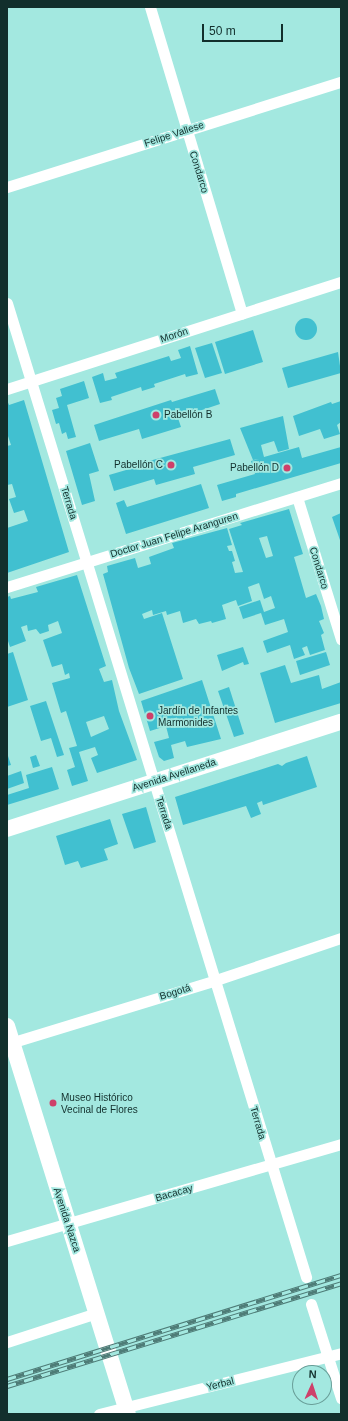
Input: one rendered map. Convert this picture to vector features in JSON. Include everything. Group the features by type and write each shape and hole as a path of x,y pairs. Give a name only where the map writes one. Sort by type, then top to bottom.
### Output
{"main road":[{"name":"Avenida Avellaneda","path":"7,829 341,722"},
{"name":"Avenida Nazca","path":"7,1026 9,1043 97,1313 127,1411"}],"street":[{"name":"Condarco","path":"150,7 242,313"},
{"name":"Felipe Vallese","path":"7,187 341,82"},
{"name":"Morón","path":"7,389 341,282"},
{"name":"Terrada","path":"7,303 306,1276"},
{"name":"Doctor Juan Felipe Aranguren","path":"7,587 341,483"},
{"name":"Condarco","path":"297,497 341,639"},
{"name":"Bogotá","path":"9,1043 216,980 341,938"},
{"name":"Bacacay","path":"7,1241 341,1144"},
{"path":"311,1304 341,1398"},
{"path":"7,1342 97,1313"},
{"name":"Yerbal","path":"99,1414 127,1411 341,1354"}],"building":[{"path":"306,318 314,321 317,329 314,337 306,340 298,337 295,329 298,321"},
{"path":"253,330 263,362 225,374 215,342"},
{"path":"212,343 222,373 205,378 195,348"},
{"path":"190,346 198,374 186,377 185,374 154,384 155,387 142,391 141,387 111,397 112,400 100,403 92,377 103,373 105,381 117,378 115,373 169,356 171,361 181,358 178,350"},
{"path":"338,352 341,373 288,388 282,368"},
{"path":"84,381 89,398 67,405 76,437 68,439 66,432 62,434 59,423 56,424 52,410 59,408 56,398 62,396 60,389"},
{"name":"Pabellón B","path":"215,389 220,404 178,418 181,427 142,439 139,429 99,441 94,425 171,400 172,402"},
{"path":"7,400 9,405 24,400 69,552 7,573 7,528 28,521 24,510 14,513 9,499 16,497 12,484 7,485 7,446 11,445 7,433"},
{"path":"341,401 341,422 337,425 340,434 324,439 320,429 299,436 293,416 331,402 332,404"},
{"name":"Pabellón D","path":"283,416 289,449 278,452 274,441 261,445 264,457 299,447 302,458 341,447 341,463 236,494 236,497 222,501 217,485 255,474 251,461 259,459 253,460 240,428"},
{"name":"Pabellón C","path":"230,439 235,455 193,467 195,474 156,485 154,479 114,491 109,475 150,463 149,461"},
{"path":"90,443 99,471 89,474 95,501 82,505 66,451"},
{"path":"201,484 209,508 126,534 116,503 124,500 127,507"},
{"path":"289,509 303,554 294,557 306,598 316,594 321,606 324,619 319,621 324,633 321,635 325,650 310,655 307,646 302,648 305,655 294,659 290,645 267,653 263,641 288,632 284,619 265,625 261,613 243,619 239,607 260,600 264,612 275,608 271,596 264,599 259,583 248,587 252,601 238,606 236,600 222,605 226,619 212,623 211,621 199,624 196,619 183,623 180,611 167,615 166,611 153,615 152,610 142,614 144,619 162,613 183,679 139,694 129,668 103,574 108,572 107,566 135,558 138,568 151,564 149,557 174,548 172,543 227,528 232,545 227,546 229,551 232,551 235,561 232,562 235,573 243,572 229,529 242,525 240,523","holes":["267,536 273,556 266,558 259,538"]},
{"path":"341,513 341,543 332,517"},
{"path":"77,575 106,666 99,669 104,682 112,680 119,711 137,760 97,773 91,758 98,755 95,747 79,752 88,781 72,786 67,770 75,767 69,748 77,746 66,711 61,713 52,683 70,678 69,673 65,675 62,664 52,667 43,640 62,633 58,621 48,625 49,631 40,634 36,629 28,631 27,625 21,627 26,641 10,647 7,638 7,597 10,596 11,599 38,592 36,587","holes":["104,716 109,729 91,737 86,722"]},
{"path":"243,647 249,664 244,665 243,662 222,671 217,655"},
{"path":"13,652 28,700 7,707 7,654"},
{"path":"326,652 330,665 300,675 296,661"},
{"path":"285,665 291,683 319,675 322,689 341,682 341,703 275,723 260,673"},
{"path":"202,680 221,739 187,747 185,741 171,745 174,758 164,761 159,757 154,742 169,738 166,726 150,731 141,701"},
{"path":"229,687 244,734 234,737 218,691"},
{"path":"46,701 64,755 57,757 51,738 41,741 30,706"},
{"path":"7,753 11,765 7,766"},
{"path":"36,755 40,766 33,768 30,757"},
{"path":"307,756 317,787 263,805 262,801 257,803 261,814 251,818 246,806 183,825 175,797 278,764 282,766 286,763"},
{"path":"52,767 59,789 7,805 7,795 29,788 26,775"},
{"path":"21,771 24,783 7,789 7,776"},
{"path":"146,807 156,842 134,849 122,814"},
{"path":"110,819 118,844 104,849 108,860 81,868 78,861 65,865 56,836"}],"railway":[{"path":"7,1379 341,1275"},
{"path":"7,1386 341,1283"}],"place":[{"name":"Pabellón B","path":"156,415"},
{"name":"Pabellón C","path":"171,465"},
{"name":"Pabellón D","path":"287,468"},
{"name":"Jardín de Infantes Marmonides","path":"150,716"},
{"name":"Museo Histórico Vecinal de Flores","path":"53,1103"}]}
